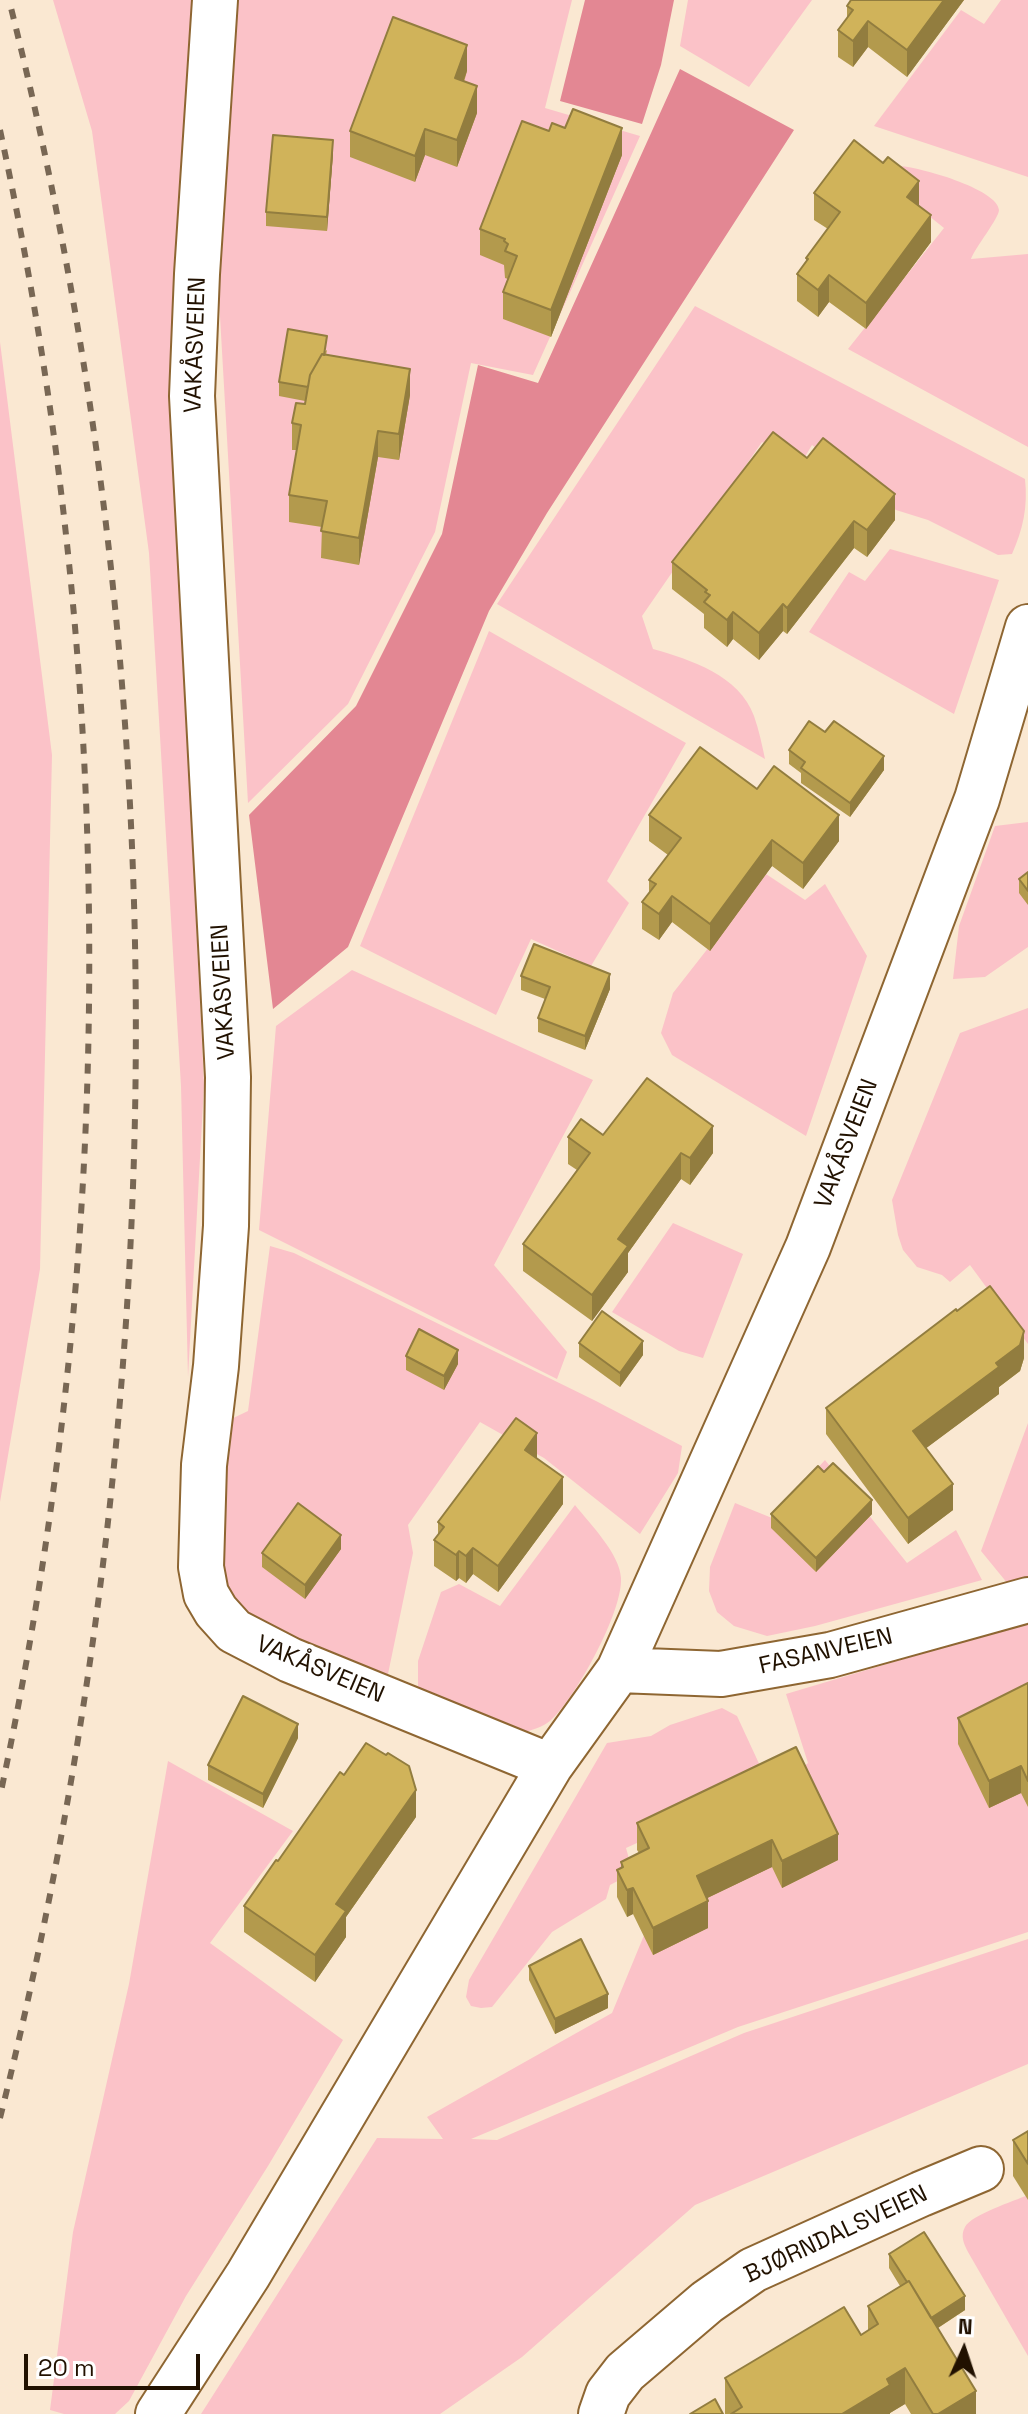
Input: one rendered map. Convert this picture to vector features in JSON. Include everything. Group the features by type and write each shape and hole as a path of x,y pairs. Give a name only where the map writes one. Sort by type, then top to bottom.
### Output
{"street":[{"name":"VAKÅSVEIEN","path":"215,0 192,396 228,1077 226,1226 216,1366 204,1465 201,1567 206,1594 234,1631 276,1653 550,1766"},
{"name":"VAKÅSVEIEN","path":"158,2414 248,2275 550,1766 619,1670 808,1247 977,799 1028,627"},
{"name":"FASANVEIEN","path":"619,1670 721,1674 830,1655 1028,1600"},
{"name":"BJØRNDALSVEIEN","path":"601,2414 608,2394 625,2372 707,2302 753,2270 981,2169"}],"shaded area":[{"path":"53,0 194,0 178,550 204,1085 188,1377 181,1086 149,553 92,131"},
{"path":"238,0 572,0 545,108 640,136 533,375 471,363 435,532 348,704 248,803 216,247 222,124"},
{"path":"585,0 674,0 661,65 642,124 560,101"},
{"path":"688,0 812,0 749,87 680,46"},
{"path":"1001,0 1028,0 1028,177 874,126 961,10 984,24"},
{"path":"680,69 794,130 547,513 489,611 348,947 273,1009 249,815 356,706 442,534 478,365 538,383"},
{"path":"898,166 955,180 995,202 998,214 971,259 1028,254 1028,447 848,349 944,228 879,176"},
{"path":"695,306 1025,479 1024,518 1019,536 1012,554 998,555 928,520 896,510 812,445 800,465 762,442 642,616 653,649 698,664 737,690 754,716 765,759 497,604"},
{"path":"0,342 52,755 40,1269 0,1502"},
{"path":"890,549 999,580 954,714 809,632 849,572 865,581"},
{"path":"489,631 686,743 607,881 629,903 591,966 531,939 496,1015 360,946"},
{"path":"1028,822 1028,947 985,977 953,979 959,926 995,826"},
{"path":"766,874 805,900 825,884 867,956 806,1136 672,1055 661,1033 673,993"},
{"path":"352,970 593,1080 494,1265 567,1352 557,1379 259,1230 276,1026"},
{"path":"1028,1008 1028,1344 970,1265 950,1282 942,1275 917,1267 903,1250 892,1200 960,1033"},
{"path":"673,1223 743,1254 703,1358 679,1351 612,1312"},
{"path":"270,1246 294,1253 682,1446 678,1473 640,1534 544,1458 480,1422 408,1525 413,1553 388,1674 380,1680 368,1679 227,1603 216,1543 227,1421 248,1411"},
{"path":"1028,1423 1028,1577 1008,1584 981,1551"},
{"path":"825,1460 907,1563 956,1530 982,1580 815,1626 767,1636 734,1626 717,1612 709,1591 710,1567 735,1503 772,1518"},
{"path":"575,1505 616,1559 621,1578 620,1593 596,1654 560,1710 547,1723 522,1733 425,1697 418,1686 418,1661 441,1592 459,1584 500,1606"},
{"path":"1028,1622 1028,1932 738,2027 471,2139 497,2140 744,2033 1028,1939 1028,2064 695,2205 522,2357 440,2414 201,2414 377,2138 443,2139 427,2117 612,2013 661,1894 808,1763 786,1694"},
{"path":"722,1708 737,1716 768,1783 626,1848 633,1873 610,1885 606,1899 552,1932 492,2007 471,2006 466,1997 469,1980 607,1743 651,1736 670,1725"},
{"path":"168,1761 293,1831 210,1943 343,2040 186,2296 129,2401 115,2414 64,2414 50,2410 73,2232 129,1984"},
{"path":"1028,2195 1028,2356 968,2252 963,2237 965,2227 975,2218"}],"building":[{"path":"851,0 944,0 907,50 868,21 853,41 838,30 853,10 847,6"},
{"path":"393,17 467,45 455,78 477,86 457,140 425,129 415,156 350,131"},
{"path":"573,109 622,128 551,310 503,292 517,256 505,251 508,244 505,239 480,229 522,121 549,131 552,123 565,128"},
{"path":"273,135 333,140 327,217 266,212"},
{"path":"854,140 883,163 888,157 919,181 907,197 931,215 866,303 829,275 818,290 797,274 840,212 814,193"},
{"path":"288,329 327,336 324,355 310,375 308,387 279,382"},
{"path":"322,354 410,369 399,434 378,431 359,538 321,531 327,501 289,495 301,425 292,423 296,403 305,404 310,375"},
{"path":"773,432 807,458 823,438 895,494 867,530 854,521 787,608 783,604 759,633 733,612 727,620 704,602 710,595 705,592 707,590 672,562"},
{"path":"809,721 825,732 834,721 884,756 850,803 801,768 805,762 789,750"},
{"path":"700,747 757,789 774,766 839,815 803,863 772,840 710,924 672,896 659,914 642,902 656,884 649,880 681,838 649,815"},
{"path":"1028,872 1028,891 1019,879"},
{"path":"534,944 610,974 585,1036 538,1018 550,987 521,976"},
{"path":"647,1078 713,1126 690,1158 681,1153 618,1239 628,1246 592,1295 523,1244 590,1153 568,1137 581,1119 603,1135"},
{"path":"990,1286 1024,1331 1020,1345 996,1363 999,1367 913,1431 953,1484 908,1518 826,1408"},
{"path":"602,1311 643,1341 620,1373 579,1343"},
{"path":"419,1329 458,1350 444,1376 406,1356"},
{"path":"516,1418 537,1433 525,1450 563,1477 498,1566 473,1548 466,1556 459,1551 456,1555 434,1540 444,1527 438,1522"},
{"path":"833,1463 872,1500 816,1558 771,1514 818,1466 824,1472"},
{"path":"298,1503 341,1535 305,1585 262,1553"},
{"path":"1028,1683 1028,1781 1021,1766 989,1781 958,1718"},
{"path":"243,1696 298,1724 263,1794 208,1765"},
{"path":"366,1743 409,1766 416,1790 336,1904 346,1911 315,1955 244,1906 340,1772 344,1775"},
{"path":"796,1747 838,1834 782,1861 772,1840 697,1876 708,1901 653,1928 633,1888 627,1890 617,1870 623,1867 621,1862 649,1848 637,1823"},
{"path":"581,1939 608,1994 555,2019 529,1966"},
{"path":"1028,2131 1028,2164 1013,2140"},
{"path":"924,2232 965,2296 931,2318 889,2254"},
{"path":"909,2281 976,2391 933,2414 905,2368 887,2379 890,2385 842,2414 731,2414 742,2407 725,2378 844,2307 861,2335 878,2324 868,2306"},
{"path":"715,2399 723,2414 690,2414"}],"railway":[{"path":"0,2118 58,1856 100,1591 126,1326 136,1059 129,793 106,527 66,263 9,0"},
{"path":"0,130 39,338 67,546 84,755 89,963 83,1172 67,1381 39,1589 0,1796"}]}
